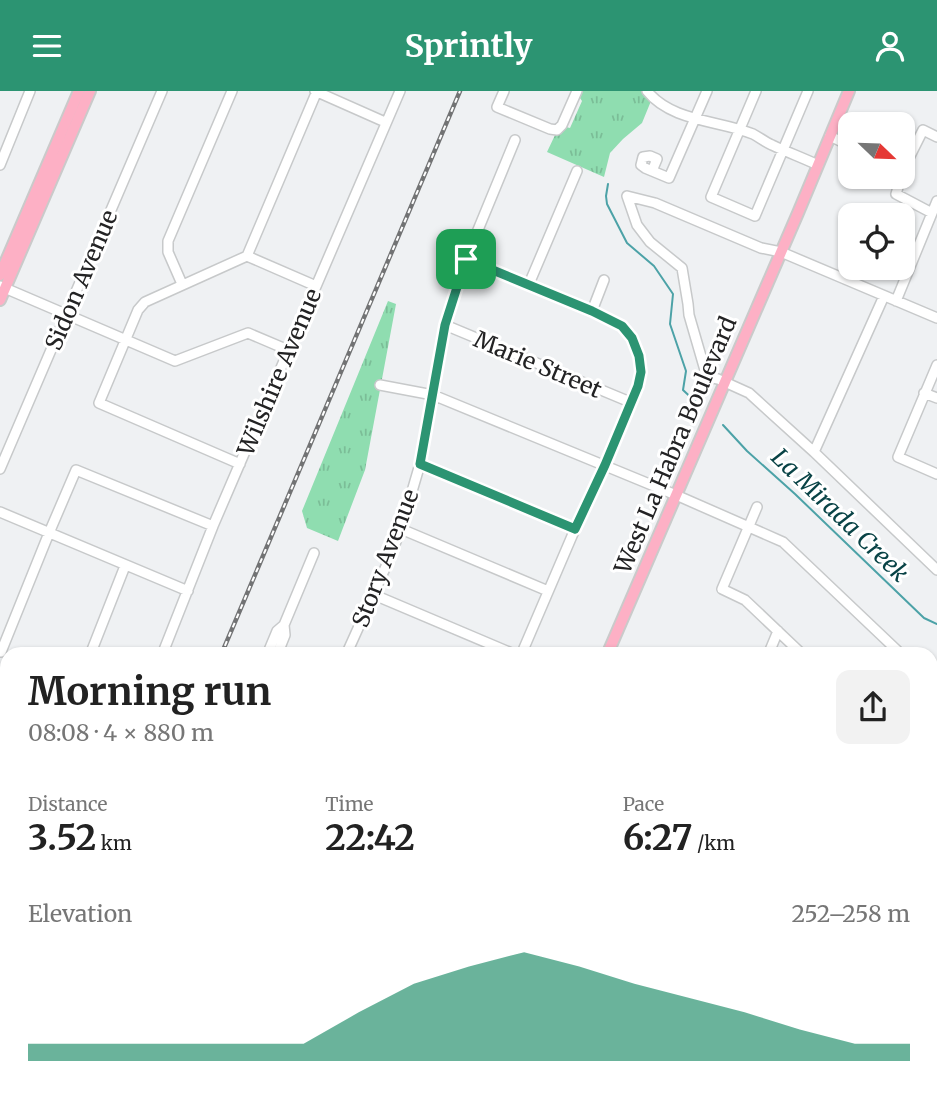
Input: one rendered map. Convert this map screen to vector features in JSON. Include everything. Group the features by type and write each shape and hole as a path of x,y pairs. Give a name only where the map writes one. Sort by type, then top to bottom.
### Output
{"main road":[{"name":"West La Habra Boulevard","path":"610,647 849,91"},
{"path":"0,275 81,93"},
{"path":"0,300 2,287 81,93"}],"street":[{"path":"0,165 3,149 30,91"},
{"name":"Sidon Avenue","path":"0,469 162,91"},
{"path":"182,284 168,252 168,241 232,91"},
{"path":"240,464 99,403 138,310 145,302 247,256 316,91 385,122"},
{"name":"Wilshire Avenue","path":"165,647 213,526 400,91"},
{"path":"504,91 498,107 557,130 562,125 577,91"},
{"path":"647,91 657,102 695,118 753,135 818,165"},
{"path":"652,171 669,178 707,91"},
{"path":"756,91 711,197 755,216 808,91"},
{"path":"915,146 923,131 937,137"},
{"path":"830,137 838,141"},
{"name":"Story Avenue","path":"349,647 401,529 420,464 445,325 466,259 515,141"},
{"path":"529,284 577,171"},
{"path":"897,189 896,194 932,213"},
{"path":"937,318 781,252 761,248 655,203 627,196 637,225 650,242 682,268 689,315 707,377 749,393 937,570"},
{"path":"896,301 937,201"},
{"path":"247,256 316,286"},
{"path":"466,259 622,326 632,338 639,356 641,372 638,386 523,647"},
{"path":"592,311 604,280"},
{"path":"2,287 175,361 248,333 288,350"},
{"path":"814,452 884,296"},
{"name":"Marie Street","path":"445,325 630,402"},
{"path":"937,365 898,457 937,474"},
{"path":"380,385 433,395 783,542 894,647"},
{"path":"925,393 937,398"},
{"path":"420,464 575,529"},
{"path":"3,647 76,470 213,526"},
{"path":"757,507 722,589 745,600 795,647"},
{"path":"0,512 188,591"},
{"path":"401,529 548,591"},
{"path":"270,647 277,631 284,625 314,553"},
{"path":"93,647 125,566"},
{"path":"372,594 500,647"},
{"path":"280,647 285,635 284,625"},
{"path":"771,647 778,631"}],"green space":[{"path":"583,91 642,91 651,101 642,123 610,153 604,177 547,152 556,133 566,127 570,128 582,101 580,98"},
{"path":"388,301 396,304 365,470 338,541 307,528 302,511"}],"waterway":[{"name":"La Mirada Creek","path":"608,184 607,204 627,243 654,266 673,294 670,324 686,371 683,390 699,405"},
{"name":"La Mirada Creek","path":"723,425 747,451 924,618 937,624"}],"railway":[{"path":"224,647 460,91"}],"route":[{"path":"466,259 592,311 622,326 632,338 639,356 641,372 638,386 575,529 420,464 445,325 466,259"}]}
